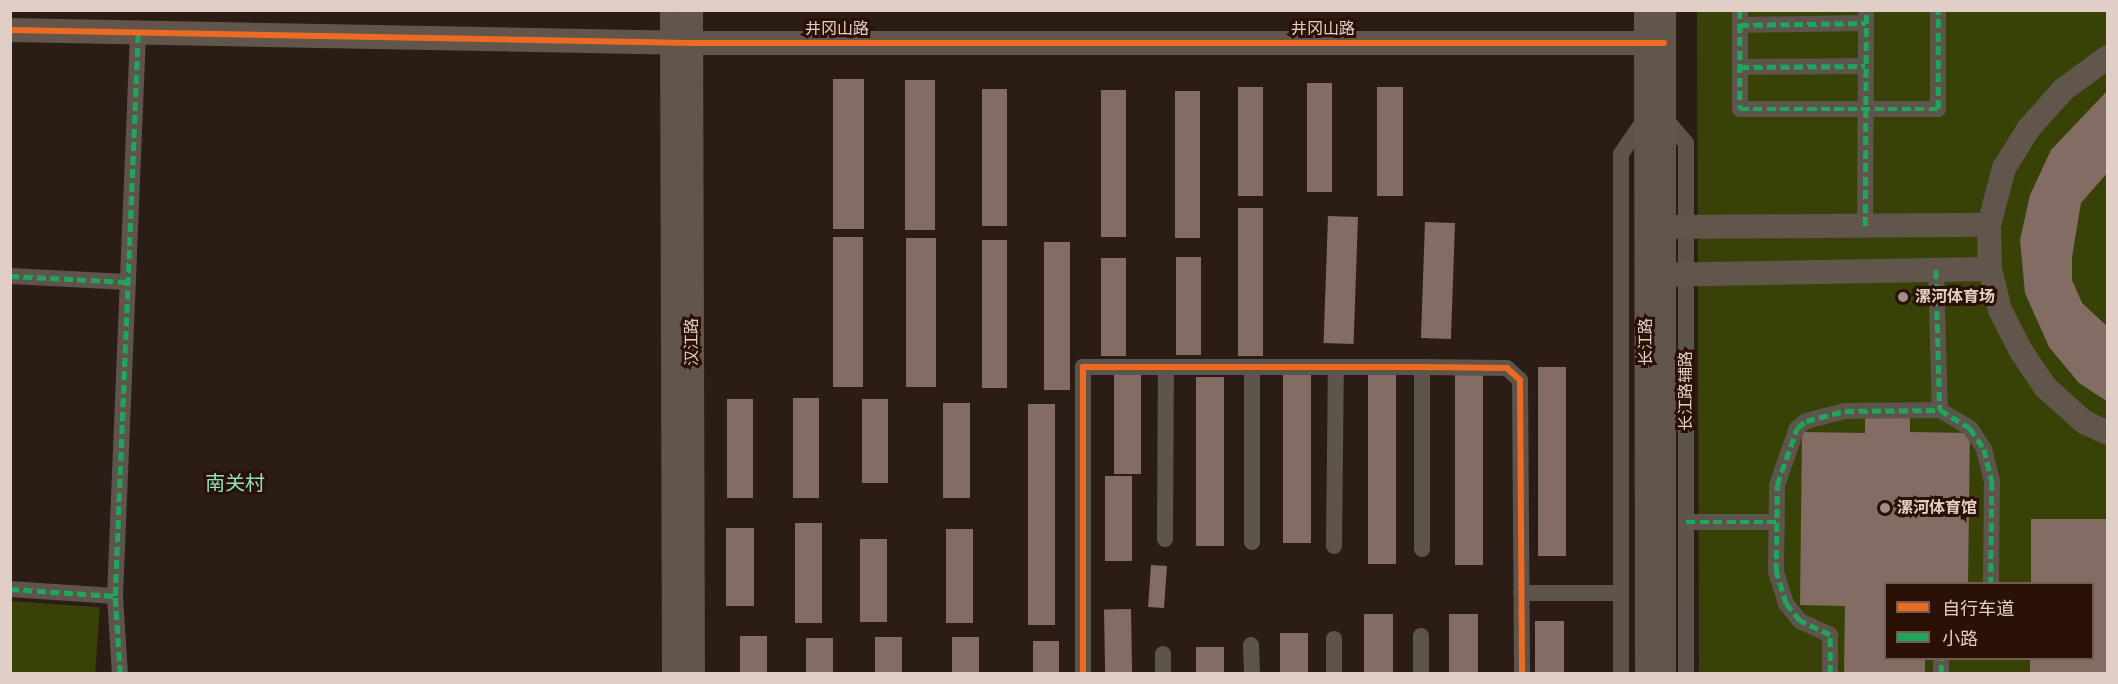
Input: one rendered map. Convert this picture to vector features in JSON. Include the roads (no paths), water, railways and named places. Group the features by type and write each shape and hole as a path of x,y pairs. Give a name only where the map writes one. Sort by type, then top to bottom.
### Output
{"street":[{"name":"汉江路","path":"672,10 681,42 693,674"},
{"name":"汉江路","path":"674,674 681,42 691,10"},
{"name":"长江路","path":"1646,10 1655,43 1655,118 1665,275 1664,674"},
{"name":"长江路","path":"1655,43 1664,10"},
{"path":"1865,226 1865,109 1865,66 1866,17 1740,18 1740,109 1865,109 1938,109 1938,10"},
{"name":"井冈山路","path":"10,30 681,42 1655,43"},
{"path":"120,674 115,596 138,34"},
{"path":"2108,57 2064,89 2029,129 2004,168 1989,225 1990,269 2000,310 2045,387 2084,422 2108,434"},
{"path":"1740,67 1865,66"},
{"name":"长江路","path":"1647,674 1665,275 1675,227 1655,118"},
{"path":"1621,674 1621,154 1655,118"},
{"path":"1675,227 1989,225"},
{"path":"1665,275 1990,269"},
{"path":"1936,270 1940,410"},
{"name":"长江路辅路","path":"1665,275 1686,522 1686,674"},
{"path":"10,276 128,282"},
{"path":"1083,674 1083,367 1422,367 1507,368 1520,380 1522,674"},
{"path":"1422,367 1422,549"},
{"path":"1165,539 1166,368"},
{"path":"1252,368 1252,542"},
{"path":"1334,546 1336,368"},
{"path":"1830,674 1830,635 1800,621 1786,604 1776,572 1777,522 1784,459 1806,421 1845,411 1940,410 1970,428 1984,449 1992,482 1990,582"},
{"path":"1686,522 1777,522"},
{"path":"10,589 115,596"},
{"path":"1521,593 1621,593"},
{"path":"1421,636 1421,674"},
{"path":"1334,639 1334,674"},
{"path":"1251,645 1252,674"},
{"path":"1163,654 1163,674"}],"place":[{"name":"漯河体育场","path":"1903,297"},
{"name":"漯河体育馆","path":"1885,508"}],"district":[{"name":"南关村","path":"235,483"}]}
